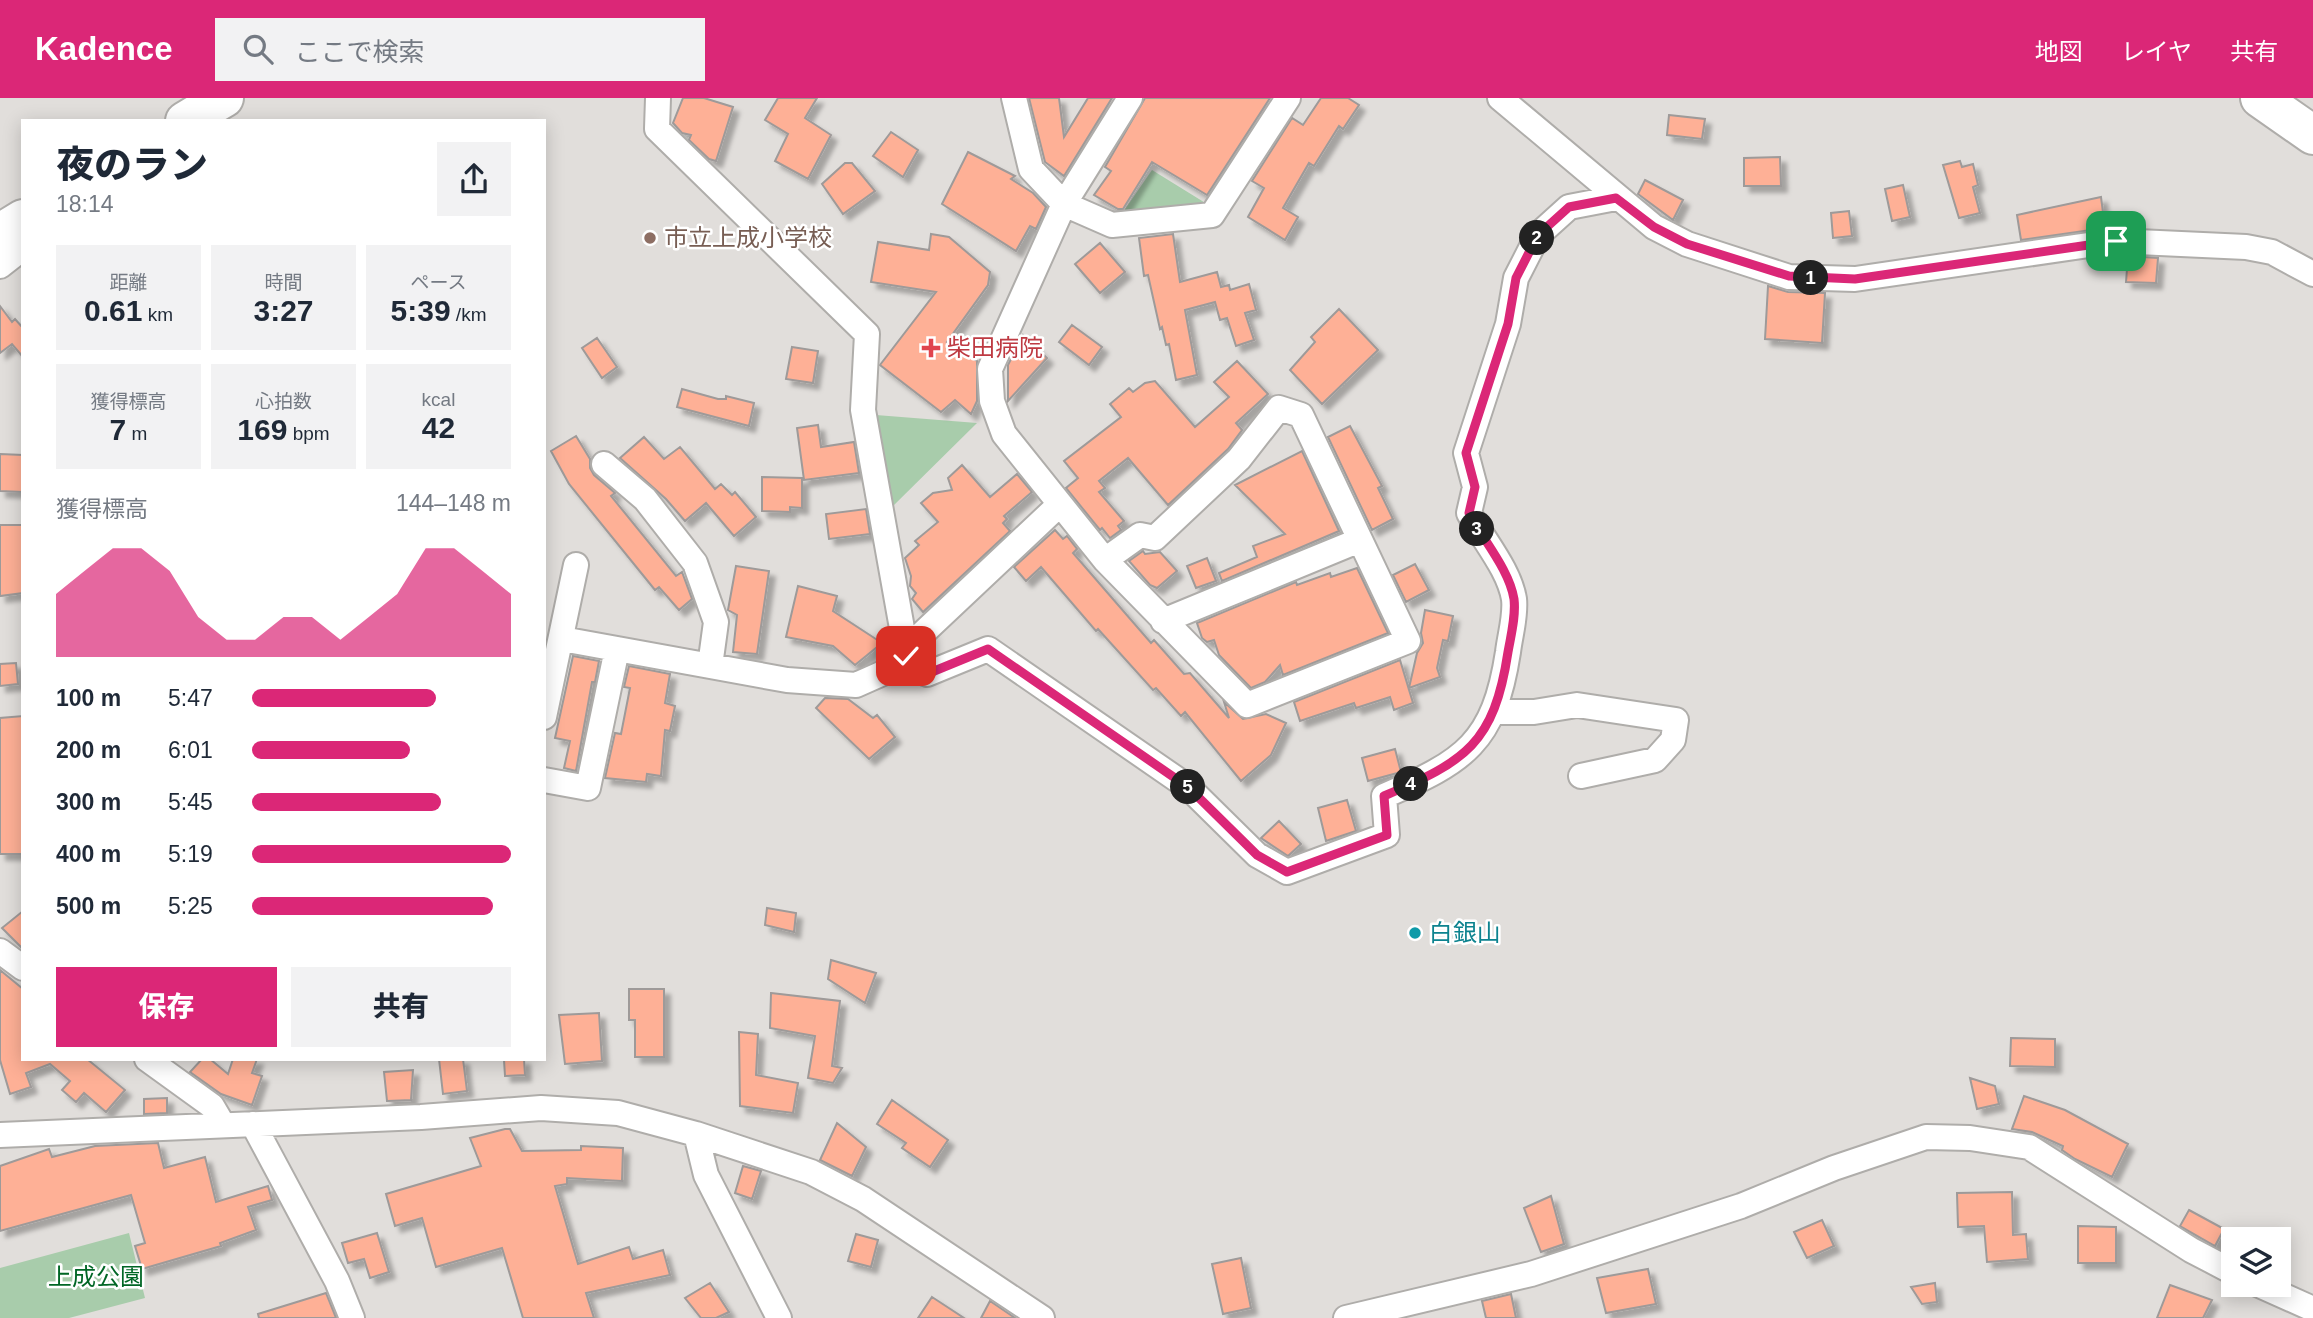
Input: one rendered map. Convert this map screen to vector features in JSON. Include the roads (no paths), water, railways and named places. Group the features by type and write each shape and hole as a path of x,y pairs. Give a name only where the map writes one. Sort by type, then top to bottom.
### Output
{"highway":[{"path":"188,119 223,98"},
{"path":"2260,98 2313,135"},
{"path":"0,233 21,220"}],"street":[{"path":"562,639 787,680 856,685 906,656 907,648 863,410 867,334 657,129 658,98"},
{"path":"1014,98 1031,169 1064,204 1112,225 1212,215 1288,98"},
{"path":"1105,560 1140,535 1154,538 1239,459 1279,408 1301,415 1408,641 1247,705 1105,560 1004,434 992,401 990,369 1064,204 1130,98"},
{"path":"1500,98 1616,198 1654,227 1687,244 1789,276 1855,279 2116,241 2246,247 2272,252 2313,274"},
{"path":"907,648 927,674 988,649 1188,787 1257,855 1287,872 1387,835 1384,796 1437,773 1468,751 1495,712 1507,660 1513,597 1469,513 1475,487 1466,453 1508,324 1516,278 1538,235 1569,207 1616,198"},
{"path":"0,266 21,250"},
{"path":"604,464 645,499 695,563 716,622 710,666"},
{"path":"907,648 1059,505"},
{"path":"1163,621 1360,540"},
{"path":"546,708 576,565"},
{"path":"546,780 588,789 617,649"},
{"path":"1495,712 1534,712 1577,705 1676,720 1673,740 1656,760 1581,776"},
{"path":"0,951 21,967"},
{"path":"150,1061 212,1106 222,1124"},
{"path":"0,1135 541,1108 618,1113 696,1134 808,1171 863,1199 1042,1318"},
{"path":"253,1124 337,1281 352,1318"},
{"path":"696,1134 706,1175 779,1318"},
{"path":"1346,1318 1531,1274 1741,1206 1834,1168 1926,1137 1970,1138 2029,1147 2191,1250 2221,1266"},
{"path":"2286,1297 2313,1309"}],"place":[{"name":"市立上成小学校","path":"650,238"},
{"name":"柴田病院","path":"931,348"},
{"name":"白銀山","path":"1415,933"}],"park label":[{"name":"上成公園","path":"96,1277"}]}
